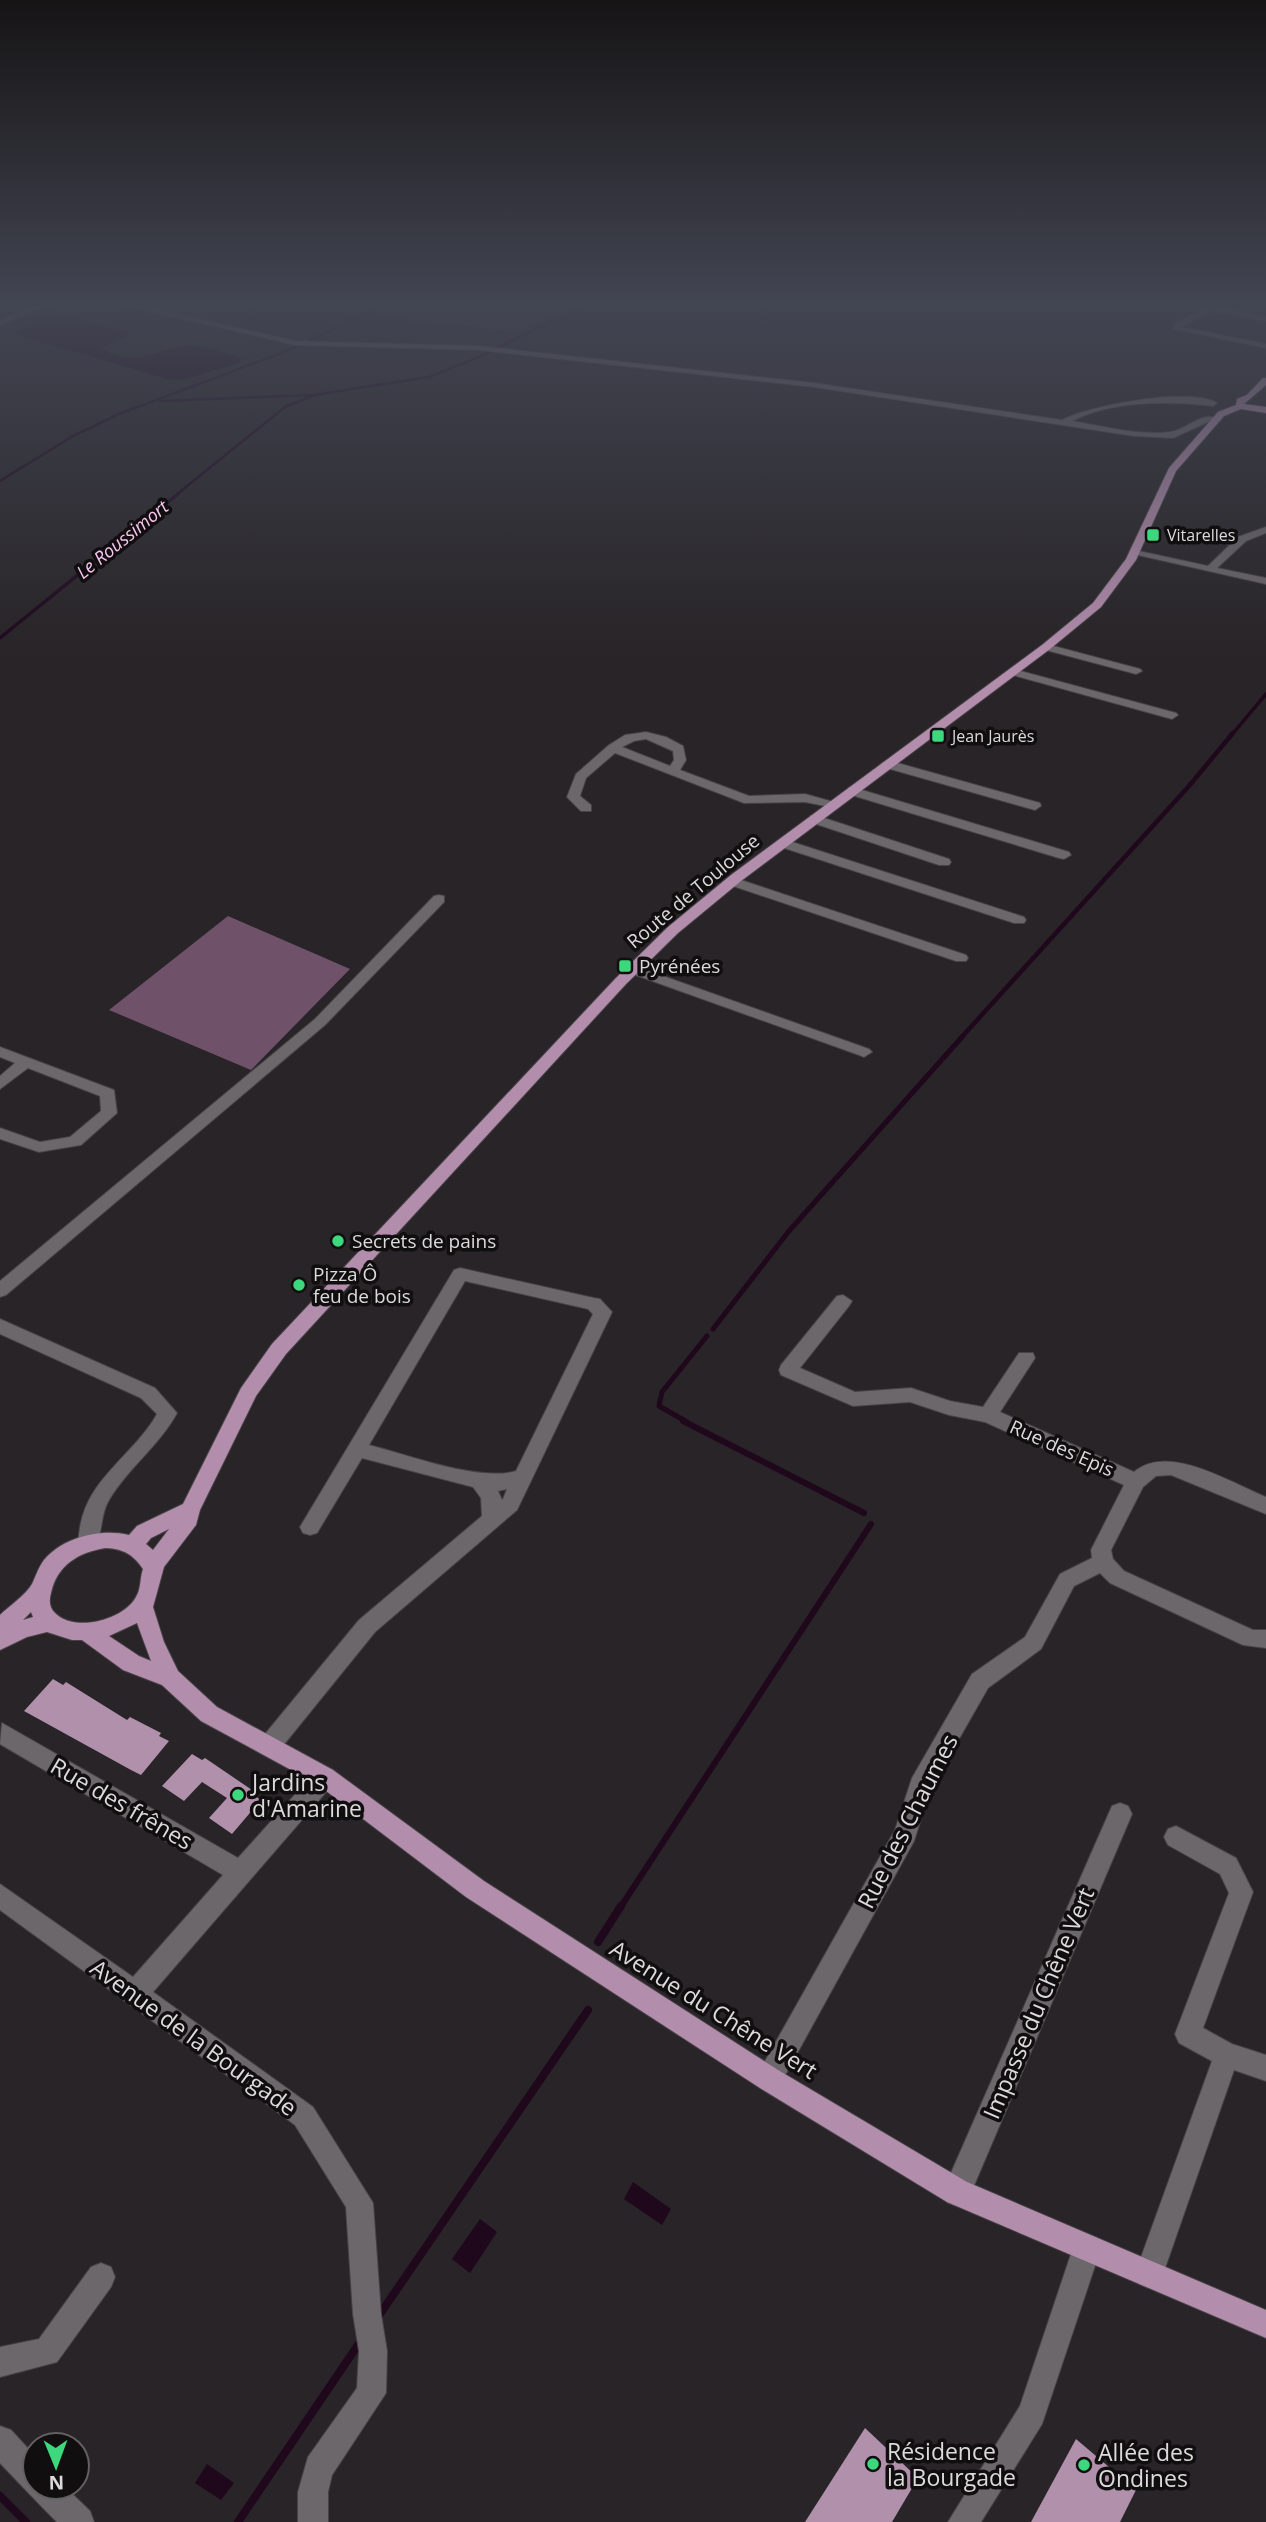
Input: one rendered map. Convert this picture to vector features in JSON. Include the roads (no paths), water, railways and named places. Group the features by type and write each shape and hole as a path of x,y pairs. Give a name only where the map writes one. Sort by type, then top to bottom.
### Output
{"main road":[{"name":"Route de Toulouse","path":"153,1567 189,1519 190,1510 248,1393 279,1349 632,969 732,881 1013,672 1097,605 1134,553 1172,470 1214,423"},
{"path":"134,1544 144,1532 190,1510"},
{"path":"0,1628 38,1592 47,1570 61,1556 88,1542 106,1539 134,1544 146,1554 153,1567 152,1590 142,1606 110,1628 89,1633 65,1630 50,1622 40,1608 38,1592"},
{"name":"Avenue du Chêne Vert","path":"142,1606 153,1642 170,1678"},
{"path":"0,1641 22,1629 50,1622"},
{"name":"Avenue du Chêne Vert","path":"89,1633 131,1663 170,1678 209,1714 326,1777 475,1889 769,2079 957,2192 1266,2324"}],"street":[{"path":"1068,423 1158,435 1183,433 1201,423"},
{"path":"1210,569 1242,539 1266,530"},
{"path":"1134,553 1266,581"},
{"path":"1046,647 1136,671"},
{"path":"1013,672 1172,715"},
{"path":"586,808 573,797 580,777 625,738 641,733 662,738 679,749 680,760 674,770"},
{"path":"613,748 748,800 805,798 835,804"},
{"path":"887,764 1035,806"},
{"path":"852,791 1064,855"},
{"path":"815,819 944,862"},
{"path":"783,843 1019,920"},
{"path":"732,881 961,958"},
{"path":"0,1292 320,1022 439,900"},
{"path":"632,969 864,1052"},
{"path":"0,1052 108,1093 109,1113 75,1141 39,1147 0,1133"},
{"path":"0,1084 25,1063"},
{"path":"269,1746 367,1626 510,1504 603,1312 594,1304 460,1274 310,1527"},
{"name":"Rue des Epis","path":"843,1301 788,1370 853,1399 911,1395 949,1408 988,1415 1136,1482"},
{"path":"0,1326 148,1393 167,1413 158,1433 107,1487 96,1506 88,1542"},
{"name":"Rue des Epis","path":"988,1415 1026,1358"},
{"path":"357,1449 479,1481 501,1483 524,1476"},
{"path":"1266,1506 1172,1467 1151,1469 1136,1482 1101,1550 1103,1562 1117,1577 1251,1639 1266,1639"},
{"path":"479,1481 490,1491 494,1503 492,1519"},
{"name":"Rue des Chaumes","path":"769,2079 906,1833 920,1785 980,1681 1033,1643 1067,1580 1103,1562"},
{"name":"Rue des frênes","path":"2,1733 241,1873"},
{"path":"134,1995 326,1777"},
{"name":"Impasse du Chêne Vert","path":"957,2192 1120,1814"},
{"path":"1176,1837 1228,1866 1241,1892 1188,2034 1227,2055 1266,2068"},
{"name":"Avenue de la Bourgade","path":"0,1896 304,2116 359,2203 367,2314 373,2350 371,2393 319,2468 313,2492 313,2522"},
{"path":"1149,2274 1227,2055"},
{"path":"963,2522 1032,2414 1087,2248"},
{"path":"0,2362 47,2351 102,2277"},
{"path":"0,2441 21,2463"},
{"path":"57,2501 79,2522"}],"waterway":[{"path":"0,481 73,436 101,423"},
{"name":"Le Roussimort","path":"176,495 266,423"},
{"name":"Le Roussimort","path":"0,638 178,494"},
{"path":"1235,731 1266,694"},
{"path":"960,1039 1189,786 1233,733 1231,735"},
{"path":"713,1329 789,1231 962,1037"},
{"path":"687,1422 659,1406 662,1392 707,1336"},
{"path":"683,1421 864,1513"},
{"path":"620,1908 871,1524"},
{"path":"598,1942 621,1906"},
{"path":"378,2317 588,2010"},
{"path":"238,2522 362,2339"},
{"path":"0,2496 26,2522"}],"place":[{"name":"Vitarelles","path":"1153,535"},
{"name":"Jean Jaurès","path":"938,736"},
{"name":"Pyrénées","path":"625,966"},
{"name":"Secrets de pains","path":"338,1241"},
{"name":"Pizza Ô feu de bois","path":"299,1285"},
{"name":"Jardins d'Amarine","path":"238,1795"},
{"name":"Résidence la Bourgade","path":"873,2464"},
{"name":"Allée des Ondines","path":"1084,2465"}]}
